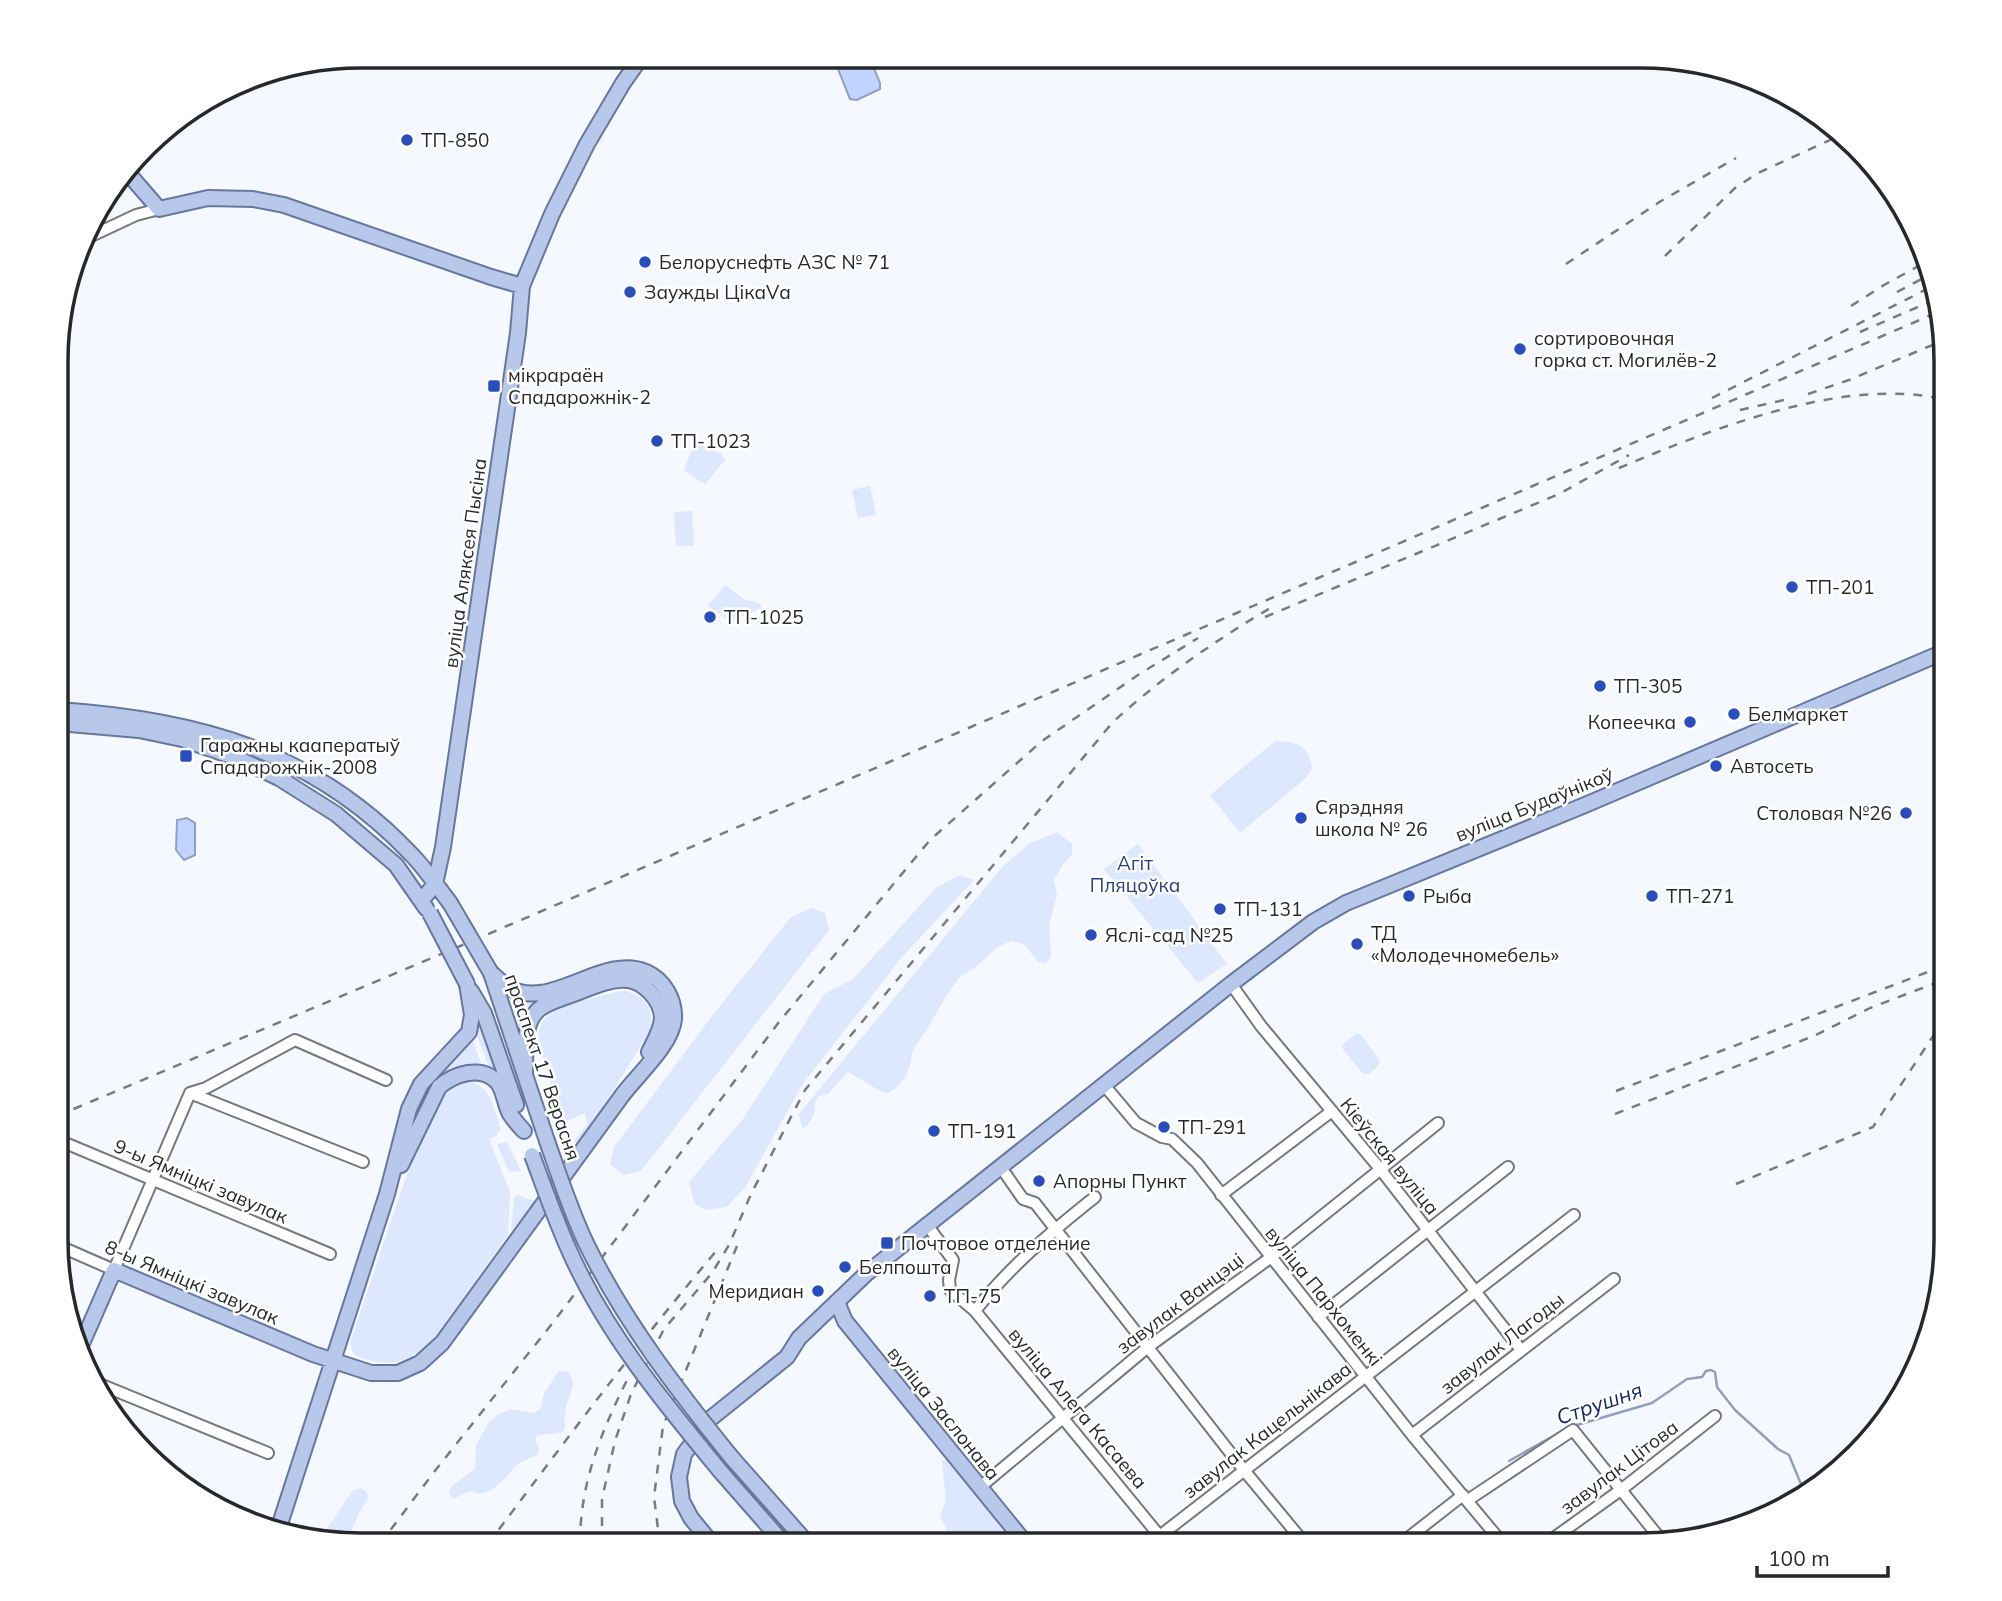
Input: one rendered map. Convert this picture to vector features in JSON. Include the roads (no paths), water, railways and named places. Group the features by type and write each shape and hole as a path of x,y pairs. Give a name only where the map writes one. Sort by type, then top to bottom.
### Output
{"main road":[{"name":"вуліца Аляксея Пысіна","path":"421,901 435,884 443,847 523,286 552,214 587,144 634,68"},
{"path":"133,178 159,209 208,198 253,200 284,205 523,286"},
{"name":"вуліца Будаўнікоў","path":"703,1533 682,1501 679,1477 684,1454 710,1419 787,1357 799,1338 867,1273 1313,922 1346,903 1585,805 1934,655"},
{"name":"праспект 17 Верасня","path":"68,711 151,719 184,725 242,742 287,762 345,796 412,855 450,903 491,973 547,1141 585,1241 620,1307 682,1397 798,1533"},
{"name":"праспект 17 Верасня","path":"68,724 139,730 182,739 237,758 279,778 336,814 396,865 430,913 484,1013 532,1155 569,1252 603,1313 658,1396 774,1533"},
{"path":"412,855 426,860 435,858 443,847"},
{"path":"491,973 509,988 534,994 547,993 608,971 627,968 645,971 662,982 672,1000 674,1020 666,1041 629,1087"},
{"path":"526,1074 527,1035 530,1022 537,1011 551,1002 610,981 629,980 649,990 658,1004 662,1018 657,1038 629,1087"},
{"path":"281,1522 387,1194 409,1109 421,1084 469,1032 472,1015 467,984"},
{"path":"387,1194 439,1087 449,1078 468,1072 492,1078 499,1084 511,1115 524,1131"},
{"name":"8-ы Ямніцкі завулак","path":"114,1270 313,1354 371,1373 398,1373 420,1363 442,1343 629,1087"},
{"path":"85,1337 114,1270"},
{"name":"вуліца Заслонава","path":"838,1302 845,1321 1017,1533"}],"street":[{"path":"98,233 136,215 159,209"},
{"name":"Кіеўская вуліца","path":"1231,984 1521,1350"},
{"path":"114,1270 190,1093 206,1088 295,1040 386,1080"},
{"name":"вуліца Пархоменкі","path":"1104,1085 1136,1123 1172,1139 1186,1152 1412,1435 1494,1533"},
{"path":"190,1093 363,1163"},
{"path":"1221,1195 1332,1111"},
{"name":"завулак Ванцэці","path":"979,1488 1148,1347 1270,1258 1438,1123"},
{"name":"9-ы Ямніцкі завулак","path":"68,1144 330,1254"},
{"path":"1000,1166 1023,1199 1035,1203 1056,1228 1243,1469 1296,1533"},
{"path":"1318,1317 1508,1167"},
{"path":"975,1311 999,1283 1056,1228 1094,1197"},
{"name":"завулак Кацельнікава","path":"1172,1533 1243,1469 1574,1215"},
{"name":"вуліца Алега Касаева","path":"927,1225 953,1260 950,1290 975,1311 1158,1533"},
{"name":"8-ы Ямніцкі завулак","path":"69,1250 114,1270"},
{"name":"завулак Лагоды","path":"1412,1435 1614,1279"},
{"path":"108,1388 268,1453"},
{"name":"завулак Цітова","path":"1561,1533 1715,1416"},
{"path":"1416,1533 1465,1498 1573,1430 1655,1532"}],"water":[{"path":"874,68 880,89 857,100 850,99 838,69"},
{"path":"187,818 195,823 195,855 184,860 176,850 177,820"}],"waterway":[{"name":"Струшня","path":"1570,1427 1652,1403 1687,1379 1702,1377 1706,1371 1711,1370 1715,1372 1717,1387 1735,1410 1778,1449 1789,1455 1801,1485"},
{"name":"Струшня","path":"1509,1461 1564,1430"}],"railway":[{"path":"1665,256 1735,188 1758,173 1832,139"},
{"path":"1566,264 1661,201 1736,158"},
{"path":"1851,306 1918,266"},
{"path":"1897,292 1922,279"},
{"path":"1712,398 1925,290"},
{"path":"1860,332 1928,303"},
{"path":"68,1111 458,947 1930,316"},
{"path":"1808,394 1933,345"},
{"path":"1619,468 1695,437 1780,410 1823,400 1907,394 1934,398"},
{"path":"1740,410 1784,400"},
{"path":"1265,617 1559,494 1629,455"},
{"path":"602,1533 602,1499 615,1441 631,1394 664,1329 712,1273 729,1245 751,1194 805,1090 1113,722 1190,660 1272,607"},
{"path":"388,1533 555,1320 779,1022 930,840 1042,741 1138,675 1198,638"},
{"path":"1616,1091 1934,970"},
{"path":"1615,1114 1816,1035 1870,1008 1934,984"},
{"path":"1736,1184 1873,1127 1934,1035"},
{"path":"658,1533 654,1497 663,1426 737,1246"},
{"path":"496,1533 629,1358 718,1249"},
{"path":"580,1533 584,1499 594,1456 630,1374"}],"place":[{"name":"ТП-850","path":"407,140"},
{"name":"Белоруснефть АЗС № 71","path":"645,262"},
{"name":"Заужды ЦікаVа","path":"630,292"},
{"name":"сортировочная горка ст. Могилёв-2","path":"1520,349"},
{"name":"мікрараён Спадарожнік-2","path":"494,386"},
{"name":"ТП-1023","path":"657,441"},
{"name":"ТП-201","path":"1792,587"},
{"name":"ТП-1025","path":"710,617"},
{"name":"ТП-305","path":"1600,686"},
{"name":"Белмаркет","path":"1734,714"},
{"name":"Копеечка","path":"1690,722"},
{"name":"Гаражны кааператыў Спадарожнік-2008","path":"186,756"},
{"name":"Автосеть","path":"1716,766"},
{"name":"Столовая №26","path":"1906,813"},
{"name":"Сярэдняя школа № 26","path":"1301,818"},
{"name":"Рыба","path":"1409,896"},
{"name":"ТП-271","path":"1652,896"},
{"name":"ТП-131","path":"1220,909"},
{"name":"Яслі-сад №25","path":"1091,935"},
{"name":"ТД «Молодечномебель»","path":"1357,944"},
{"name":"ТП-291","path":"1164,1127"},
{"name":"ТП-191","path":"934,1131"},
{"name":"Апорны Пункт","path":"1039,1181"},
{"name":"Почтовое отделение","path":"887,1243"},
{"name":"Белпошта","path":"845,1267"},
{"name":"Меридиан","path":"818,1291"},
{"name":"ТП-75","path":"930,1296"}],"park label":[{"name":"Агіт Пляцоўка","path":"1135,874"}]}
